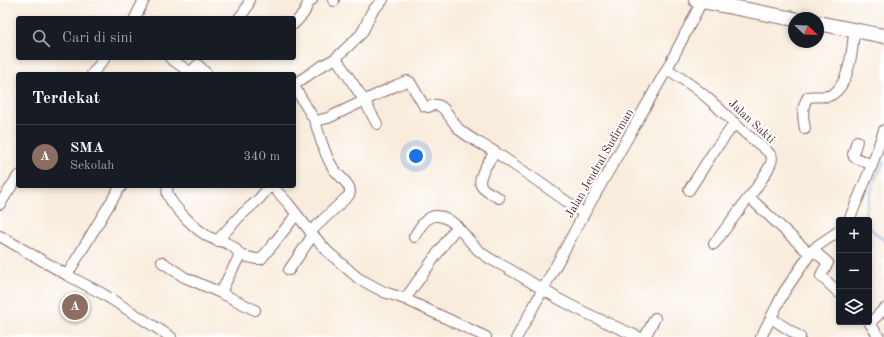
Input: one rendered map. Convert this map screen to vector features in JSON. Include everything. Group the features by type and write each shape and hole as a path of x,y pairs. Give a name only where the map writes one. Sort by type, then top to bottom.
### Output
{"highway":[{"path":"699,0 788,18"},
{"path":"824,24 884,36"}],"street":[{"path":"136,16 144,0"},
{"path":"240,16 248,5 249,0"},
{"path":"296,22 304,13 308,3 312,0"},
{"path":"296,84 336,58 364,30 373,10 384,0"},
{"name":"Jalan Jendral Sudirman","path":"517,337 584,214 668,69 699,0"},
{"path":"805,129 802,114 808,97 832,95 838,90 845,79 852,54 854,30"},
{"path":"336,58 364,100 377,124"},
{"path":"94,72 103,60"},
{"path":"172,60 187,72"},
{"path":"190,72 201,62 206,72"},
{"name":"Jalan Sakti","path":"668,69 710,100 765,149 772,159 769,168 749,197"},
{"path":"315,121 328,118 396,85 409,81 424,106 428,107 433,105 444,108 460,131 494,152 584,214"},
{"path":"289,270 311,233 350,195 348,187 329,161 315,121 296,89"},
{"path":"689,190 714,151 735,123"},
{"path":"850,217 883,135"},
{"path":"857,141 853,154 854,157 872,165"},
{"path":"494,152 482,174 480,183 484,189 499,198"},
{"path":"0,204 16,179"},
{"path":"67,275 121,188"},
{"path":"167,188 169,195 177,208 200,232 208,237 233,247 240,255 253,259 261,259 276,242 296,214"},
{"path":"217,241 269,188"},
{"path":"273,188 328,252 358,278 384,292 404,299 486,337"},
{"path":"714,244 749,197 812,252 828,263 821,276 836,290"},
{"path":"414,237 426,220 432,216 440,216 457,226 475,248 482,254 512,270 570,306 629,335 640,337"},
{"path":"404,299 457,226"},
{"path":"761,337 784,292 812,252 817,246 836,233"},
{"path":"0,236 103,294 171,337"},
{"path":"222,293 228,277 240,255"},
{"path":"162,262 184,277 222,293 255,310"},
{"path":"872,320 884,309"},
{"path":"645,337 655,318"},
{"path":"771,318 800,337"},
{"path":"870,325 879,337"}],"waterway":[{"path":"864,217 874,182 884,162"},
{"path":"872,230 884,241"}],"place":[{"name":"SMA","path":"75,307"}]}
